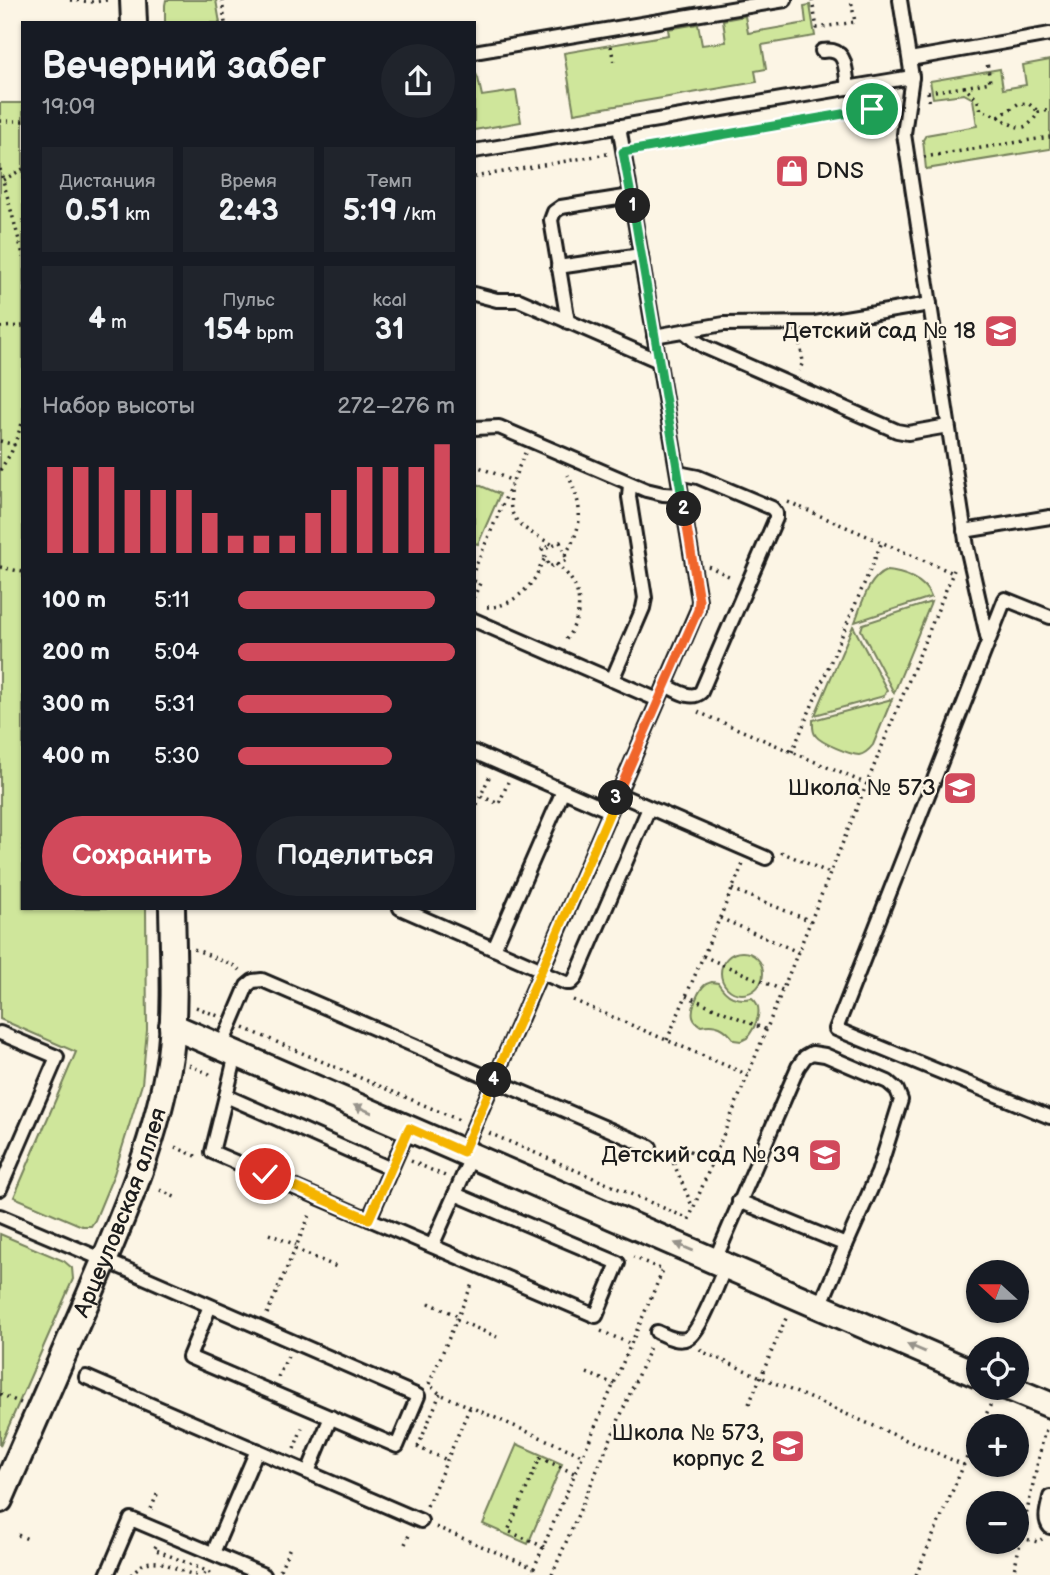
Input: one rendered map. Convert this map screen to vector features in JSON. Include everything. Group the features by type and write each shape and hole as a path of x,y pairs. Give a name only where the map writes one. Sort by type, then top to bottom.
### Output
{"street":[{"path":"134,0 134,21"},
{"name":"Арцеуловская аллея","path":"0,1500 141,1171 158,1114 172,1026 172,910"},
{"path":"172,1026 966,1370"},
{"path":"1029,1400 1050,1405"}],"lane":[{"path":"476,52 785,0"},
{"path":"900,0 912,77 904,134 964,531 988,640"},
{"path":"910,60 1050,34"},
{"path":"822,51 838,52 843,58 848,88"},
{"path":"476,150 912,77"},
{"path":"432,1246 457,1188 474,1126 698,610 699,600 619,126"},
{"path":"568,322 551,220 554,212 561,207 631,196"},
{"path":"558,267 640,255"},
{"path":"476,295 497,300 519,300 659,361"},
{"path":"654,336 724,324 815,323 930,304"},
{"path":"684,331 705,347 897,431 908,433 948,426"},
{"path":"476,428 499,427 646,490 681,495"},
{"path":"665,685 691,696 698,696 701,692 776,518 772,508 698,477 678,473"},
{"path":"612,680 645,598 629,497 630,484"},
{"path":"964,531 1050,517"},
{"path":"1050,617 1005,599 836,1029 1050,1117"},
{"path":"476,621 658,700"},
{"path":"476,753 610,811"},
{"path":"494,949 563,791"},
{"path":"618,794 766,858"},
{"path":"405,910 571,983 649,808"},
{"path":"457,1188 618,1263 596,1316 212,1152 227,1089 232,1022 247,986 253,981 262,980 650,1147"},
{"path":"0,1033 57,1057 0,1189"},
{"path":"657,1332 673,1339 687,1339 698,1329 739,1201 797,1067 805,1056 812,1054 825,1055 888,1082 897,1090 901,1100 878,1173 820,1306"},
{"path":"227,1089 391,1168"},
{"path":"369,1219 409,1128"},
{"path":"739,1201 846,1245"},
{"path":"0,1216 104,1260 418,1396 397,1446 189,1357 210,1306"},
{"path":"86,1377 421,1521"},
{"path":"307,1472 331,1417"},
{"path":"213,1553 257,1450"},
{"path":"1047,1533 1046,1517 1050,1497"},
{"path":"107,1575 131,1519 264,1575"}],"path":[{"path":"70,0 107,0"},
{"path":"222,0 225,21"},
{"path":"812,0 817,29 855,22 851,0"},
{"path":"928,92 990,82 984,45"},
{"path":"868,84 877,138"},
{"path":"964,86 977,99 981,110 1020,128 1030,125 1039,113 1050,110"},
{"path":"999,117 1019,103 1029,104 1039,113"},
{"path":"476,177 872,109"},
{"path":"0,121 21,121"},
{"path":"908,160 1050,137"},
{"path":"0,170 21,248"},
{"path":"3,180 21,170"},
{"path":"793,386 803,362 796,323"},
{"path":"0,327 21,327"},
{"path":"0,471 21,427"},
{"path":"0,440 15,444"},
{"path":"476,565 530,440"},
{"path":"565,455 565,468 577,493 580,510 579,526 565,555"},
{"path":"476,465 513,481"},
{"path":"509,490 510,506 519,524 554,545"},
{"path":"785,500 953,573"},
{"path":"560,542 565,555 567,560 550,567 542,549 560,542"},
{"path":"792,752 882,542"},
{"path":"479,607 496,607 523,592 535,577 542,560 546,558"},
{"path":"692,558 748,585"},
{"path":"187,1003 689,1219 958,561"},
{"path":"555,656 569,636 579,610 574,582 568,572 556,564"},
{"path":"0,567 21,572"},
{"path":"696,711 867,784"},
{"path":"476,807 496,762"},
{"path":"481,796 499,804 514,769"},
{"path":"667,1040 748,851"},
{"path":"732,888 811,920"},
{"path":"720,918 799,952"},
{"path":"186,946 237,967 253,981"},
{"path":"703,956 783,990"},
{"path":"686,996 766,1030"},
{"path":"566,997 748,1075"},
{"path":"169,1057 227,1089"},
{"path":"650,1147 670,1155 685,1149 713,1161"},
{"path":"397,1155 457,1188"},
{"path":"670,1155 693,1209"},
{"path":"160,1190 179,1199"},
{"path":"261,1328 317,1197"},
{"path":"269,1234 339,1268"},
{"path":"531,1575 663,1270 625,1253"},
{"path":"418,1396 428,1384 480,1266"},
{"path":"749,1404 796,1296"},
{"path":"429,1303 497,1337"},
{"path":"552,1575 657,1332"},
{"path":"687,1339 703,1352 964,1465"},
{"path":"272,1392 294,1342"},
{"path":"587,1373 614,1385"},
{"path":"418,1447 440,1394"},
{"path":"470,1407 421,1521 534,1568"},
{"path":"287,1463 311,1409"},
{"path":"1029,1502 1044,1434"},
{"path":"400,1439 447,1460"},
{"path":"544,1547 508,1531 540,1458 576,1474"},
{"path":"915,1575 966,1460"},
{"path":"147,1518 158,1492"},
{"path":"1029,1540 1038,1542 1047,1533"},
{"path":"18,1535 30,1540"},
{"path":"278,1575 291,1545"},
{"path":"1013,1575 1018,1554"},
{"path":"131,1575 148,1562 161,1562 179,1572 196,1575"},
{"path":"204,1575 206,1571 213,1575"}],"green space":[{"path":"166,0 216,0 220,21 165,21"},
{"path":"810,5 815,36 762,45 766,69 755,71 757,82 574,113 564,53 669,35 668,29 698,24 702,45 726,42 723,20 745,16 748,33 806,23 804,6"},
{"path":"1050,60 1050,149 926,169 923,140 926,135 977,126 973,99 964,94 933,98 930,81 1000,69 1003,89 1026,85 1023,65"},
{"path":"476,74 482,96 516,91 521,122 476,130"},
{"path":"0,103 21,103 21,910 146,910 147,1030 142,1084 114,1174 91,1226 82,1226 14,1197 76,1052 0,1019"},
{"path":"476,484 500,494 476,544"},
{"path":"886,571 913,578 924,586 931,597 855,622 870,585"},
{"path":"931,602 894,693 861,630 863,624"},
{"path":"853,626 887,690 884,696 815,715"},
{"path":"892,699 873,745 863,754 836,748 819,739 814,733 813,720"},
{"path":"742,952 757,958 763,973 757,988 742,994 727,988 721,973 727,958"},
{"path":"718,983 732,997 752,998 756,1002 758,1017 747,1038 734,1040 720,1027 701,1026 694,1020 693,1010 698,994 704,985"},
{"path":"0,1234 64,1261 72,1268 73,1279 0,1446"},
{"path":"517,1444 562,1464 528,1544 483,1524"}],"place":[{"name":"DNS","path":"792,171"},
{"name":"Детский сад № 18","path":"1001,331"},
{"name":"Школа № 573","path":"960,788"},
{"name":"Детский сад № 39","path":"825,1155"},
{"name":"Школа № 573, корпус 2","path":"788,1446"}],"route":[{"path":"265,1174 369,1219 409,1128 463,1152 698,610 699,600 623,152 872,109"}]}
